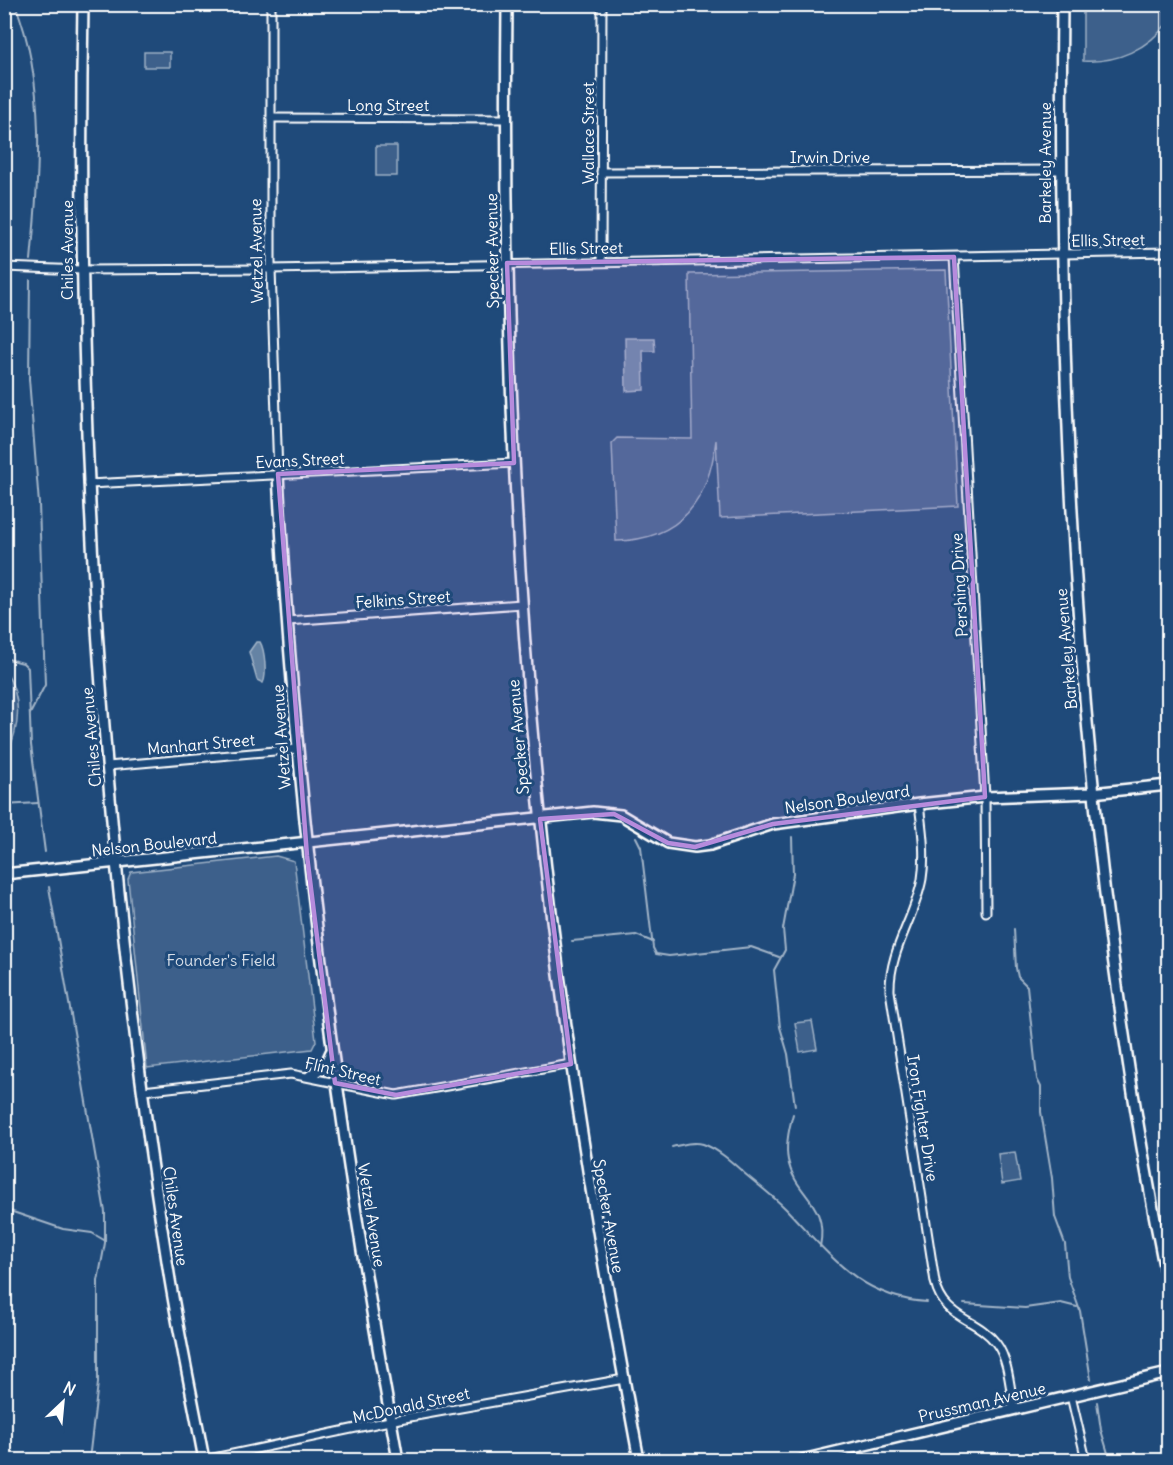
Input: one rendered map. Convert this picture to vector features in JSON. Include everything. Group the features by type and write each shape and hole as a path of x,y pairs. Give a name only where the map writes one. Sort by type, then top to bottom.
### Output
{"street":[{"name":"Chiles Avenue","path":"83,4 82,270 88,484 116,863 143,1091 170,1280 204,1461"},
{"name":"Wetzel Avenue","path":"271,4 271,269 279,474 297,748 335,1083 398,1461"},
{"name":"Specker Avenue","path":"507,4 507,263 513,463 540,819 583,1149 639,1461"},
{"name":"Wallace Street","path":"601,262 602,4"},
{"name":"Barkeley Avenue","path":"1062,4 1060,254 1072,536 1092,793 1125,1030 1168,1286"},
{"name":"Long Street","path":"271,118 506,119"},
{"name":"Irwin Drive","path":"601,172 1060,170"},
{"name":"Ellis Street","path":"4,267 82,270 271,269 1168,252"},
{"name":"Pershing Drive","path":"954,257 985,797 986,912"},
{"name":"Evans Street","path":"88,484 513,463"},
{"name":"Felkins Street","path":"287,621 522,604"},
{"name":"Manhart Street","path":"108,766 297,748"},
{"name":"Nelson Boulevard","path":"4,874 593,812 614,814 635,822 668,843 695,847 711,845 773,824 919,804 985,797 1092,793 1168,785"},
{"name":"Iron Fighter Drive","path":"919,804 924,850 922,879 894,958 890,991 935,1282 939,1295 950,1310 997,1344 1004,1361 1014,1410"},
{"path":"310,1077 325,1065 331,1052"},
{"name":"Flint Street","path":"143,1091 274,1075 310,1077 372,1093 396,1095 571,1064"},
{"name":"Prussman Avenue","path":"802,1461 1168,1373"},
{"name":"McDonald Street","path":"204,1461 391,1422 624,1379"},
{"path":"1071,1396 1086,1461"}],"highlighted area":[{"path":"954,257 985,797 773,824 695,847 668,843 614,814 540,819 571,1064 396,1095 335,1083 307,856 278,474 514,463 507,263"}],"green space":[{"path":"1083,5 1168,5 1168,22 1151,40 1131,52 1108,60 1083,61"},
{"path":"144,52 170,52 170,67 144,67"},
{"path":"376,146 397,146 397,176 376,176"},
{"path":"946,270 958,506 720,518 716,440 707,481 699,498 688,512 675,524 658,533 639,539 616,541 612,443 617,438 692,439 689,274"},
{"path":"5,671 15,693 18,714 14,736 5,758"},
{"name":"Founder's Field","path":"276,856 294,861 316,1041 312,1049 147,1068 128,879 131,872"},
{"path":"812,1021 817,1049 800,1052 795,1023"},
{"path":"1015,1152 1020,1181 1002,1184 998,1154"}],"shaded area":[{"path":"625,338 654,338 655,351 643,351 644,390 626,391"},
{"path":"256,642 260,642 264,657 263,683 257,680 249,652"}],"waterway":[{"path":"15,4 32,66 36,98 38,164 31,260"},
{"path":"30,280 29,379 39,504 45,685 30,714"},
{"path":"4,658 23,663 28,668 31,745 45,852"},
{"path":"4,805 38,803"},
{"path":"636,837 641,847 653,948 656,954 669,956 751,947 779,957"},
{"path":"792,837 793,874 783,929 785,950 774,970 780,1027 788,1054 795,1106"},
{"path":"49,887 105,1212 105,1243 98,1281 98,1383 89,1460"},
{"path":"1014,929 1018,977 1027,986 1055,1217 1065,1244 1068,1277 1080,1311 1091,1380"},
{"path":"572,941 636,935 653,942"},
{"path":"793,1114 787,1143 788,1160 797,1183 816,1209 820,1219 820,1247"},
{"path":"672,1147 695,1143 714,1149 781,1204 832,1257 864,1283 903,1299 927,1302"},
{"path":"4,1209 63,1229 92,1233 104,1240"},
{"path":"964,1304 1025,1308 1061,1303 1077,1307"},
{"path":"1097,1402 1101,1430 1110,1460"}]}
